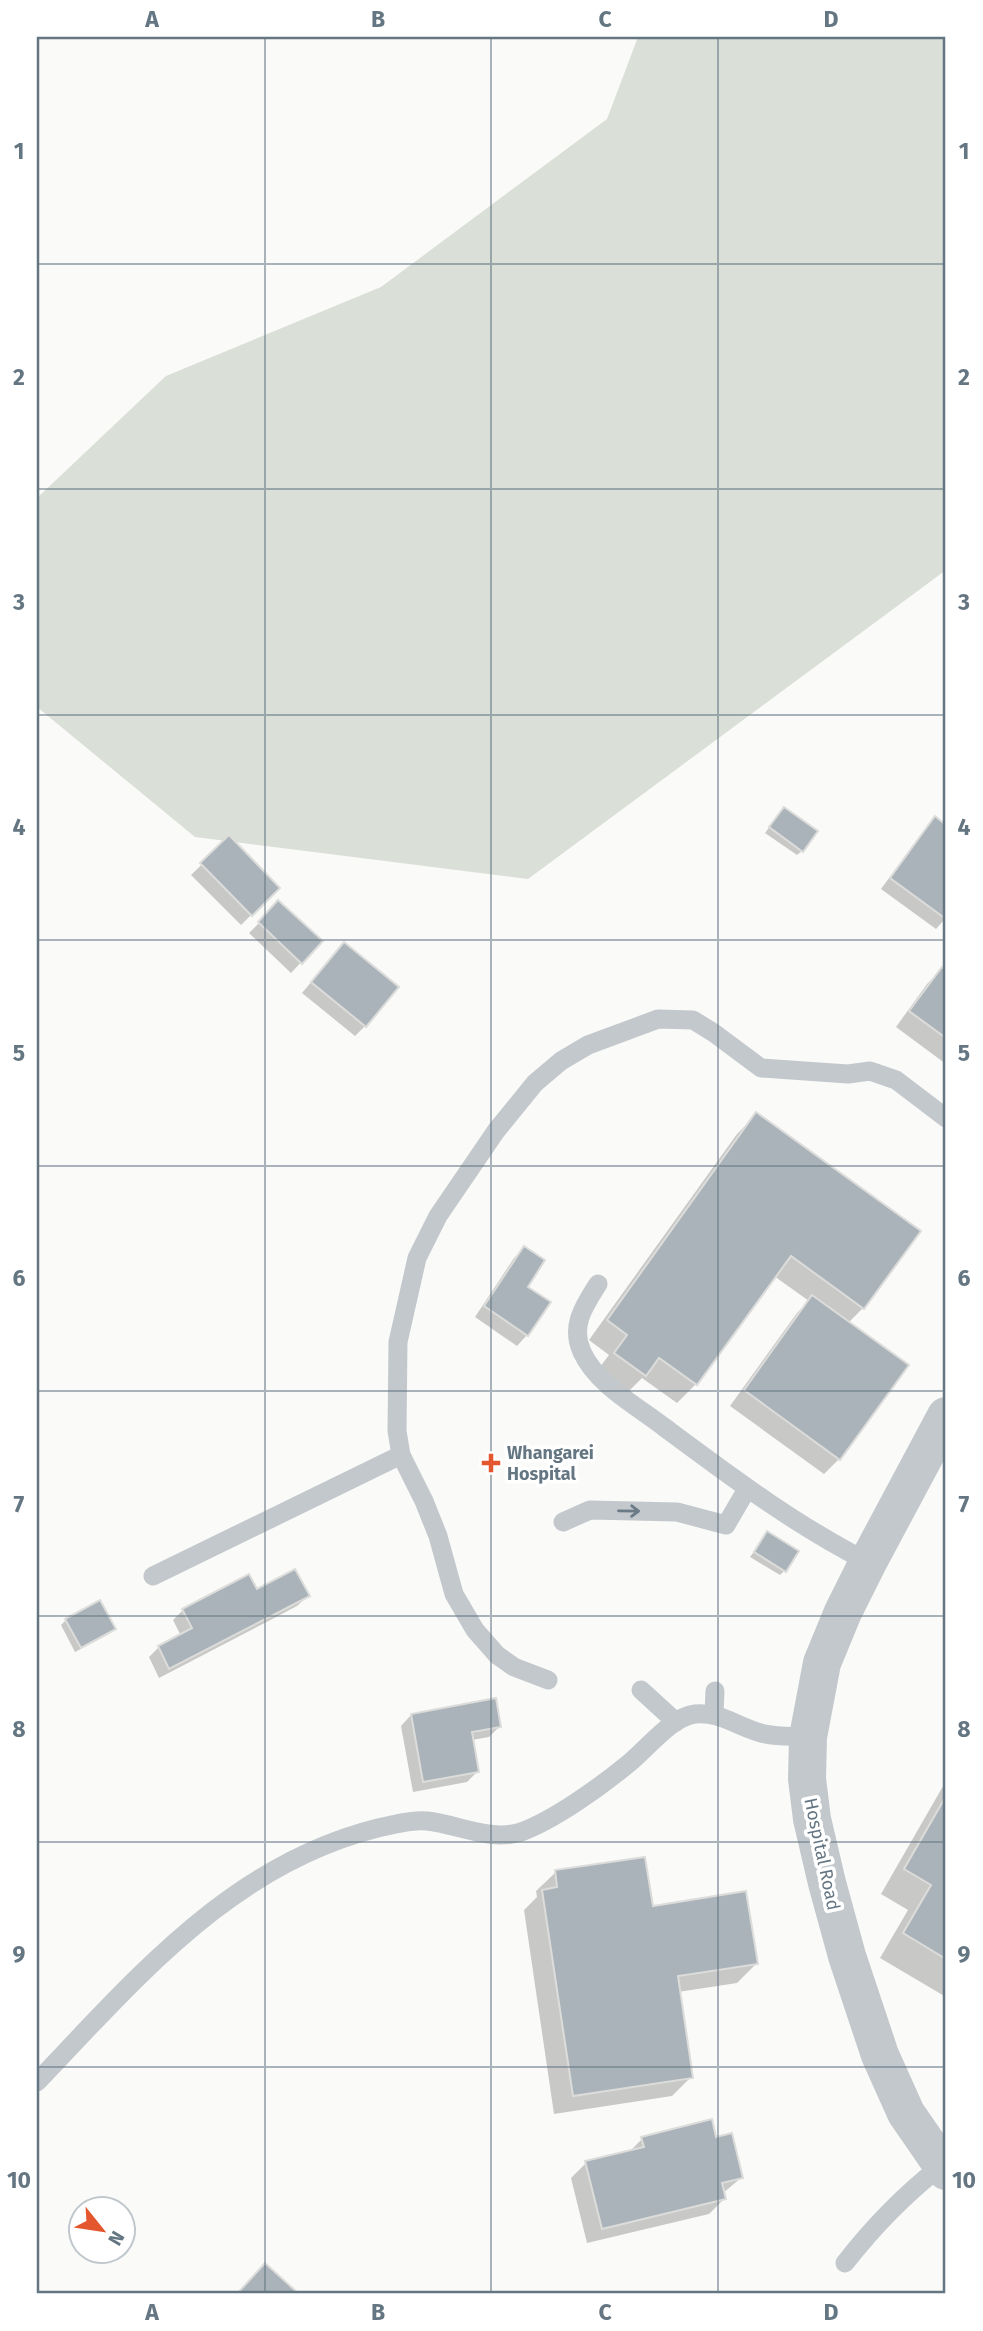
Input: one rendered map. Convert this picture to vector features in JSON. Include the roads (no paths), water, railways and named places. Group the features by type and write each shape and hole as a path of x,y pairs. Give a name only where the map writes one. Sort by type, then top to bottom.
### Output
{"street":[{"name":"Hospital Road","path":"944,2168 905,2113 880,2056 847,1956 812,1819 807,1779 807,1737 822,1663 843,1612 946,1416"}],"lane":[{"path":"548,1680 514,1667 497,1656 475,1630 454,1594 438,1536 401,1455 397,1431 398,1342 417,1258 438,1216 496,1131 535,1083 561,1061 588,1045 658,1019 693,1020 761,1068 848,1074 870,1071 896,1080 946,1118"},
{"path":"598,1284 580,1312 576,1332 582,1352 594,1371 616,1391 747,1489 832,1544 868,1562"},
{"path":"153,1576 401,1455"},
{"path":"564,1522 590,1510 677,1512 726,1525 747,1489"},
{"path":"641,1690 676,1721"},
{"path":"714,1714 715,1691"},
{"path":"37,2082 158,1957 220,1905 266,1873 315,1850 359,1833 425,1821 494,1834 516,1834 542,1824 628,1764 676,1721 693,1714 714,1714 767,1735 807,1737"},
{"path":"845,2263 895,2206 944,2168"}],"place":[{"name":"Whangarei Hospital","path":"491,1463"}]}
